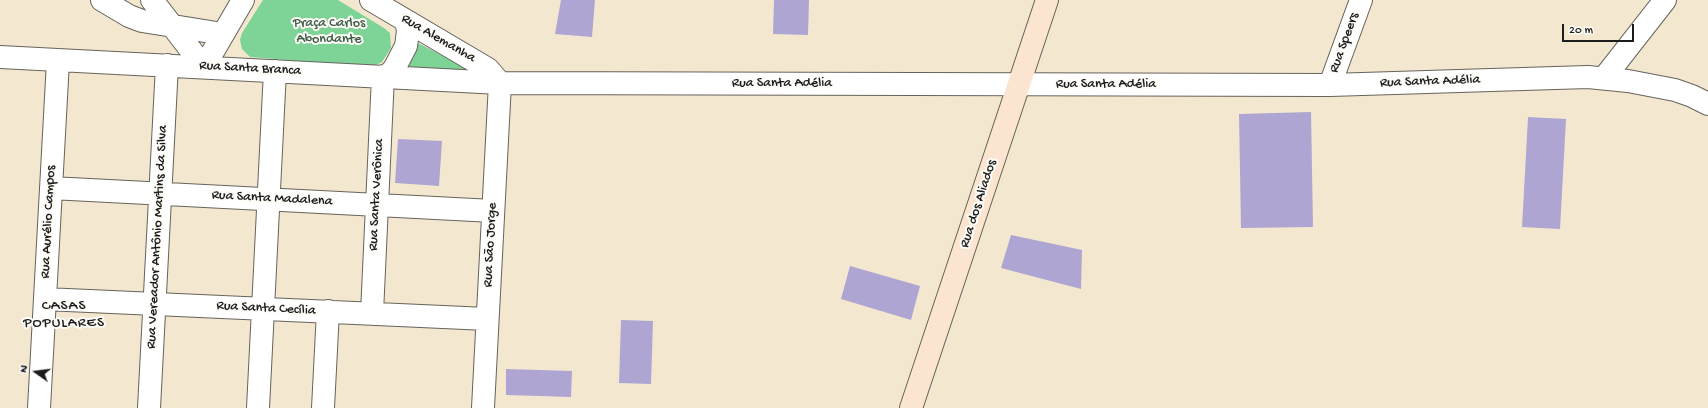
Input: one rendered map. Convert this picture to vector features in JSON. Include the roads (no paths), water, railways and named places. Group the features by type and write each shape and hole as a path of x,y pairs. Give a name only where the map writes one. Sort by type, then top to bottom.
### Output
{"street":[{"path":"102,0 129,16 142,21 223,34"},
{"path":"152,0 204,67 243,0"},
{"name":"Rua Alemanha","path":"371,0 488,69 500,83"},
{"name":"Rua dos Aliados","path":"911,408 1047,0"},
{"name":"Rua Speers","path":"1330,85 1361,0"},
{"path":"1604,78 1665,0"},
{"path":"384,77 394,69 406,46 408,31 406,21"},
{"name":"Rua Santa Branca","path":"0,57 500,83"},
{"name":"Rua Aurélio Campos","path":"39,408 58,61"},
{"name":"Rua Vereador Antônio Martins da Silva","path":"149,408 167,65"},
{"path":"258,408 275,71"},
{"name":"Rua Santa Verônica","path":"372,313 384,77"},
{"name":"Rua Santa Adélia","path":"500,83 1330,85 1580,77 1604,78 1675,90 1708,104"},
{"name":"Rua São Jorge","path":"483,408 500,83"},
{"name":"Rua Santa Madalena","path":"51,188 493,211"},
{"name":"Rua Santa Cecília","path":"45,298 487,319"},
{"path":"323,408 328,311"}],"district":[{"name":"CASAS POPULARES","path":"64,316"}],"park label":[{"name":"Praça Carlos Abondante","path":"329,32"}]}
